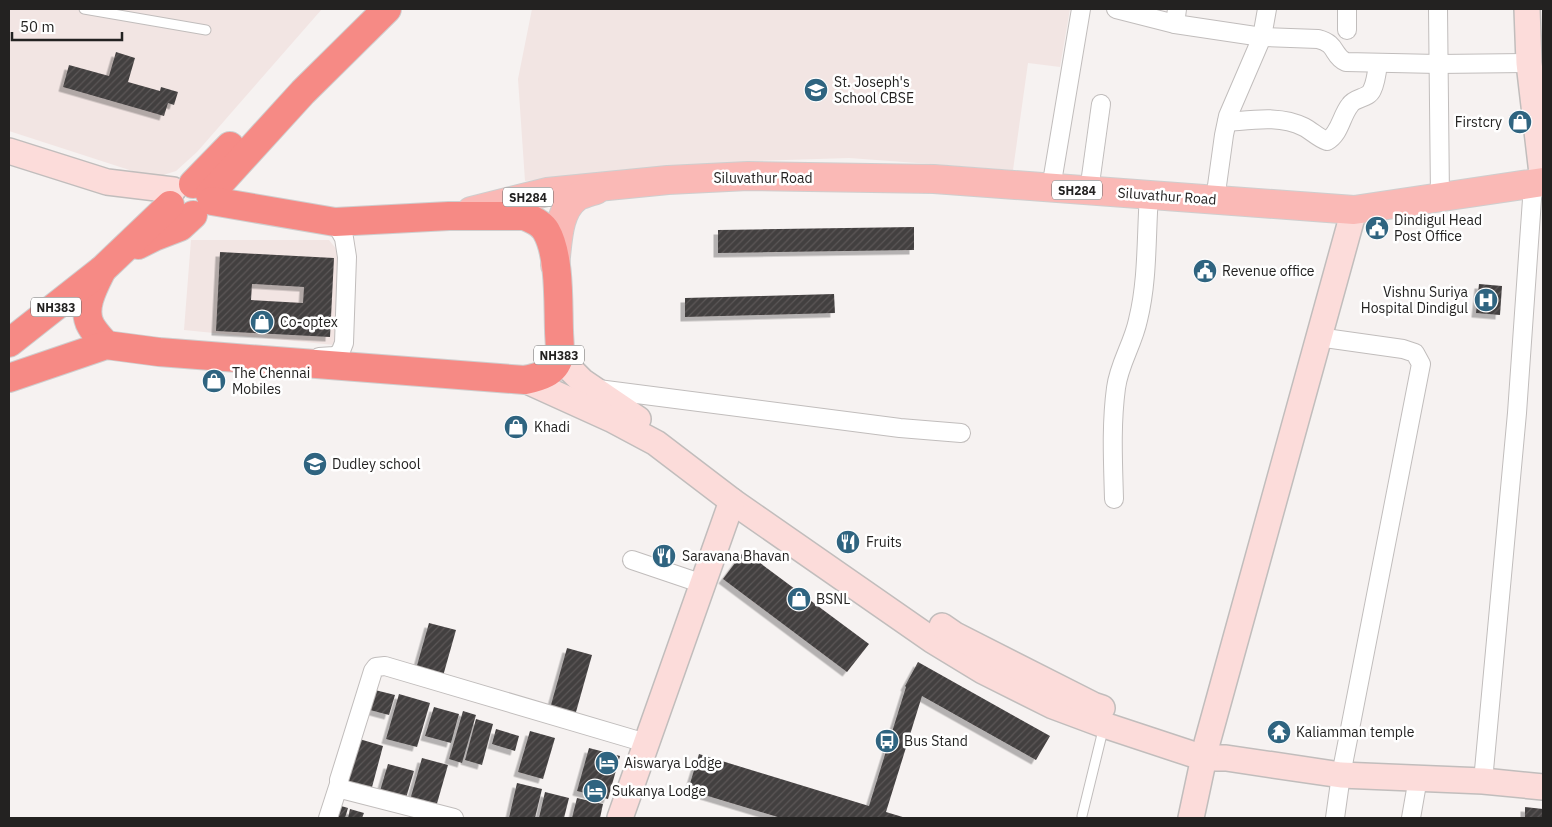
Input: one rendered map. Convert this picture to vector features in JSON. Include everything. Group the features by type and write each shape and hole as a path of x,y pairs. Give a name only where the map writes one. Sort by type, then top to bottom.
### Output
{"highway":[{"path":"106,345 91,325 87,314 94,286 108,263 154,237 180,227 192,198 366,9"},
{"path":"192,198 248,153 303,92 387,9"},
{"path":"248,153 240,181 248,197 257,208"},
{"name":"NH383","path":"9,378 106,345 159,352 525,380 541,377 550,370 558,358 557,280 551,243 545,229 532,219 524,216 449,216 335,222 192,198"},
{"name":"NH383","path":"9,343 108,263"}],"main road":[{"path":"1527,9 1533,49 1540,183"},
{"path":"9,151 107,182 192,198"},
{"name":"Siluvathur Road","path":"449,216 548,192 668,180 748,176 934,180 1354,210 1540,183"},
{"name":"Siluvathur Road","path":"555,265 560,228 567,207 577,197 609,186"},
{"path":"1190,818 1212,753 1318,338 1354,210"},
{"path":"558,358 582,381 900,608 932,640 983,671 1053,706 1104,725 1212,753 1341,775 1483,781 1543,787"},
{"path":"525,380 611,419 656,443 732,501 900,608 1093,705 1212,753"},
{"path":"620,818 732,501"}],"street":[{"path":"1051,188 1081,9"},
{"path":"1116,9 1176,16 1262,37 1318,39 1332,46 1342,60 1350,62 1438,64 1533,49"},
{"path":"1215,200 1227,122 1262,37 1267,9"},
{"path":"1347,9 1347,30"},
{"path":"1438,9 1440,198"},
{"path":"1227,122 1263,119 1287,121 1305,128 1327,141 1333,138 1353,101 1369,95 1372,90 1378,63"},
{"path":"1089,191 1101,104"},
{"path":"1483,781 1540,183"},
{"path":"1114,499 1113,433 1115,390 1118,373 1138,321 1143,284 1149,195"},
{"path":"239,357 265,354 327,357 340,354 344,343 347,257 344,238 335,222"},
{"path":"1318,338 1404,349 1416,354 1422,364 1341,775 1335,818"},
{"path":"593,388 900,428 961,433"},
{"path":"632,560 702,584"},
{"path":"328,818 373,670 379,665 646,743"},
{"path":"1411,818 1418,778"},
{"path":"339,784 346,791 454,818"}],"lane":[{"path":"84,9 206,30"},
{"path":"1082,816 1104,725"}],"shaded area":[{"path":"9,9 322,9 197,152 176,171 154,178 9,131"},
{"path":"532,9 1070,9 1060,67 1028,63 1013,170 849,158 756,161 525,181 518,79"},
{"path":"191,240 329,240 338,251 338,336 334,345 184,330"}],"building":[{"path":"116,52 135,58 128,82 160,91 161,87 178,92 174,105 168,103 164,116 63,87 69,65 109,76"},
{"path":"914,227 914,250 718,253 718,230"},
{"path":"220,252 334,258 330,337 216,331","holes":["252,284 304,287 303,303 251,300"]},
{"path":"1479,284 1502,286 1500,315 1476,313"},
{"path":"834,294 835,313 685,317 685,298"},
{"path":"744,551 869,644 847,672 723,579"},
{"path":"429,623 456,630 443,676 416,669"},
{"path":"567,648 592,655 574,719 549,712"},
{"path":"918,662 1050,736 1036,760 922,696 886,812 906,818 781,818 688,790 699,754 869,806 905,686"},
{"path":"375,690 395,695 389,715 370,710"},
{"path":"399,694 430,703 417,747 386,739"},
{"path":"434,707 459,714 451,743 425,736"},
{"path":"463,711 476,715 462,763 449,759"},
{"path":"476,719 493,724 482,765 465,760"},
{"path":"496,729 519,736 515,751 492,744"},
{"path":"530,731 555,738 543,779 518,772"},
{"path":"356,738 383,746 371,791 343,783"},
{"path":"589,748 620,756 608,799 577,791"},
{"path":"422,758 448,765 436,807 410,800"},
{"path":"388,764 414,771 406,798 380,791"},
{"path":"517,783 542,789 535,818 509,818"},
{"path":"545,792 569,798 564,818 539,818"},
{"path":"577,798 603,804 600,818 572,818"},
{"path":"334,804 348,808 345,818 330,818"},
{"path":"1525,807 1543,809 1543,818 1525,818"},
{"path":"350,809 364,813 362,818 348,818"}],"place":[{"name":"St. Joseph's School CBSE","path":"816,90"},
{"name":"Firstcry","path":"1520,122"},
{"name":"Dindigul Head Post Office","path":"1377,228"},
{"name":"Revenue office","path":"1205,271"},
{"name":"Vishnu Suriya Hospital Dindigul","path":"1486,300"},
{"name":"Co-optex","path":"262,322"},
{"name":"The Chennai Mobiles","path":"214,381"},
{"name":"Khadi","path":"516,427"},
{"name":"Dudley school","path":"315,464"},
{"name":"Fruits","path":"848,542"},
{"name":"Saravana Bhavan","path":"664,556"},
{"name":"BSNL","path":"799,599"},
{"name":"Kaliamman temple","path":"1279,732"},
{"name":"Bus Stand","path":"887,741"},
{"name":"Aiswarya Lodge","path":"607,763"},
{"name":"Sukanya Lodge","path":"595,791"}]}
